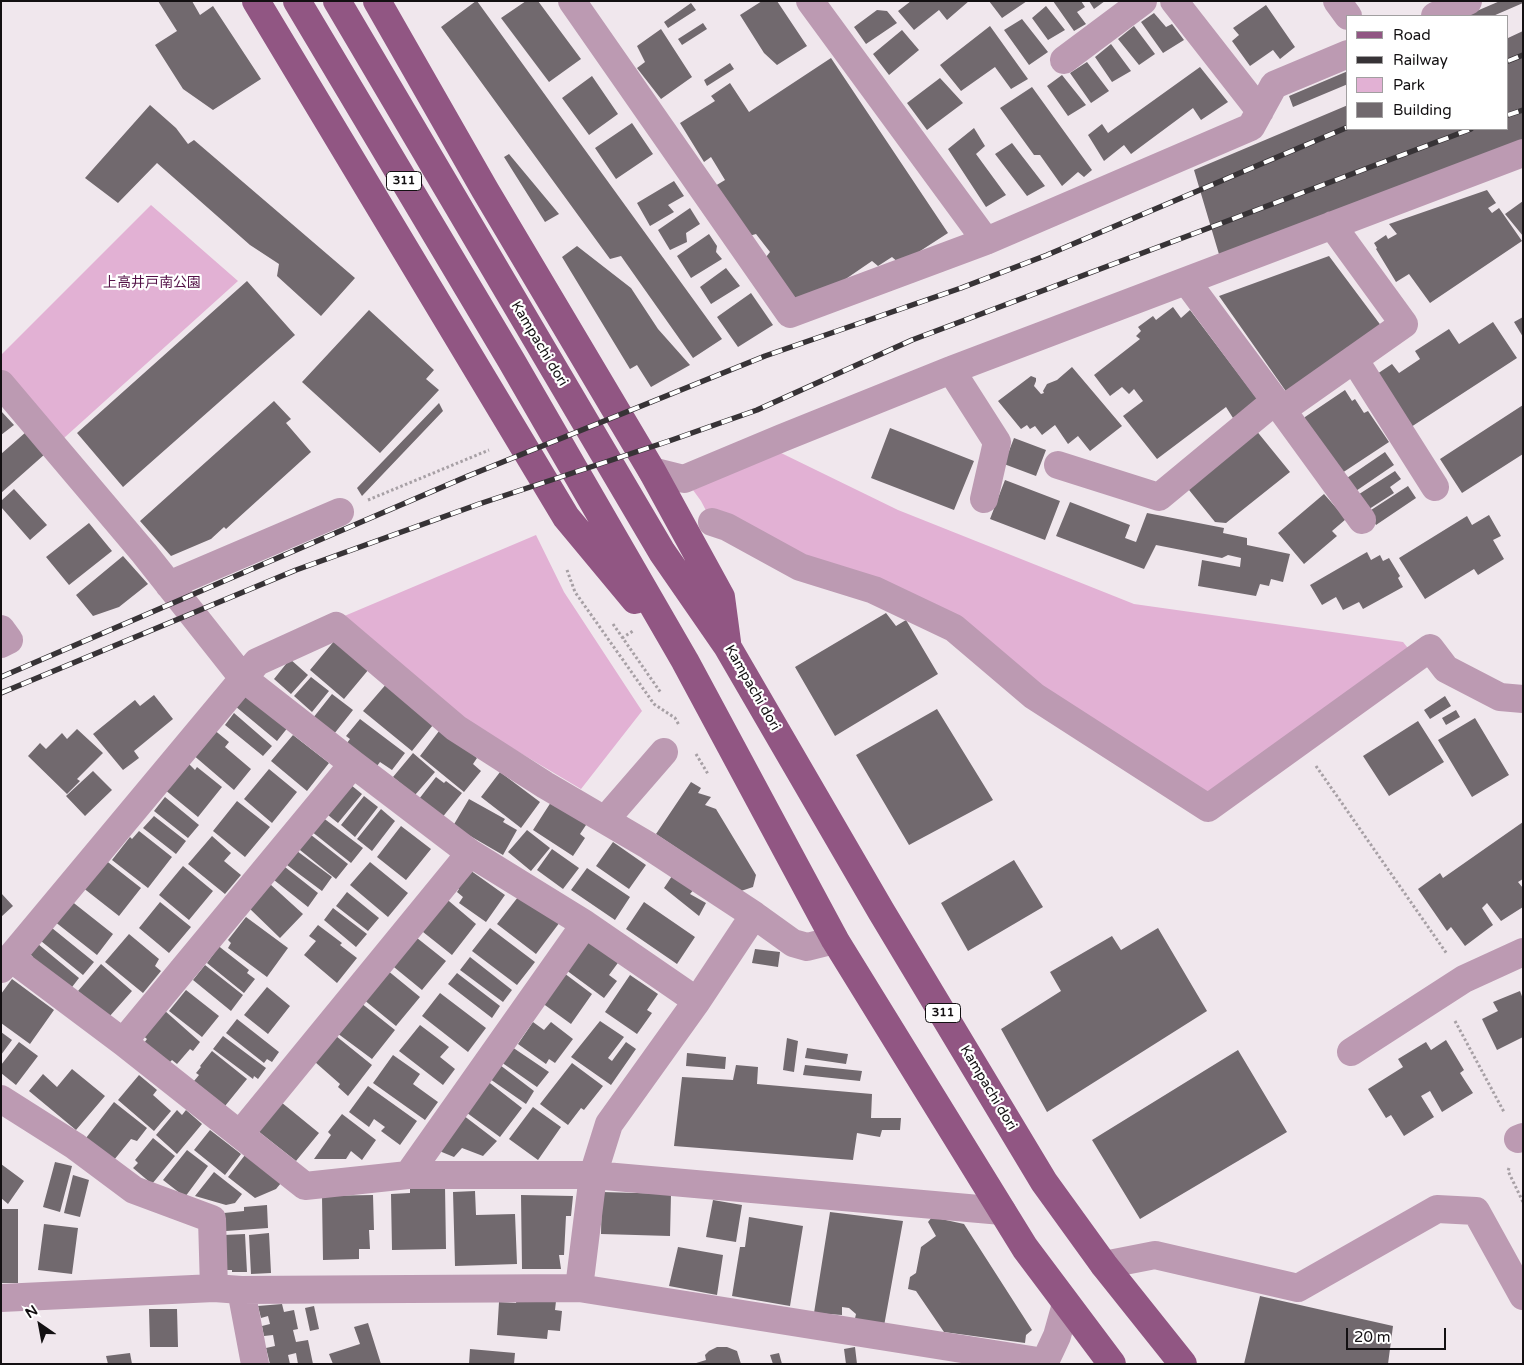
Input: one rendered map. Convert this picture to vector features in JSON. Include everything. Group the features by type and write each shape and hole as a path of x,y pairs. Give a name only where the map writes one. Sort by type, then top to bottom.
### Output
{"main road":[{"path":"256,1 566,517 685,661"},
{"name":"311","path":"297,1 511,360 685,661 835,940 1025,1248 1112,1364"},
{"name":"Kampachi dori","path":"337,1 662,552 727,646 881,910 1044,1182 1104,1265 1183,1364"},
{"path":"377,1 485,190 652,471 721,597 727,646"}],"street":[{"path":"572,1 790,314 986,241 1251,128 1274,85 1346,55"},
{"path":"810,1 986,241"},
{"path":"1064,60 1143,1"},
{"path":"1174,1 1260,111"},
{"path":"1336,1 1347,15"},
{"path":"1437,15 1468,1"},
{"path":"652,471 684,479 790,434 951,370 1523,153"},
{"path":"1058,465 1159,497 1278,405 1354,359 1404,324 1332,225"},
{"path":"1187,282 1362,520"},
{"path":"1354,359 1435,488"},
{"path":"951,370 998,442 984,499"},
{"path":"1,384 144,553 243,678 352,764 470,853 585,924 697,1001"},
{"path":"169,584 340,512"},
{"path":"712,522 726,527 800,567 874,590 954,628 1034,696 1208,808 1430,648 1446,669 1500,697 1523,699"},
{"path":"835,940 807,947 793,943 649,846 545,785 456,728 336,626 257,662 6,963 122,1042 305,1186 408,1175 593,1175 1002,1211"},
{"path":"1,629 9,640 1,644"},
{"path":"605,820 664,752"},
{"path":"122,1042 352,764"},
{"path":"240,1134 470,853"},
{"path":"579,1288 593,1175 609,1124 697,1001 754,915"},
{"path":"408,1175 585,924"},
{"path":"1351,1052 1464,979 1523,952"},
{"path":"1,1099 75,1146 134,1190 212,1219 228,1289 255,1364"},
{"path":"1104,1265 1155,1255 1298,1288 1437,1209 1476,1211 1523,1296"},
{"path":"1,1298 228,1289 579,1288 1044,1363 1057,1336 1066,1304"}],"path":[{"path":"340,512 494,448"},
{"path":"567,569 575,592 654,704 675,718 680,726"},
{"path":"612,623 661,693"},
{"path":"694,752 709,777"},
{"path":"1313,761 1464,979"},
{"path":"1441,995 1521,1138 1508,1170 1523,1202"}],"green space":[{"name":"上高井戸南公園","path":"151,205 238,281 54,447 1,384 1,355"},
{"path":"779,452 898,510 1134,604 1403,642 1416,658 1208,808 954,628 712,522 693,490"},
{"path":"536,535 564,592 642,711 581,789 463,719 342,617"}],"building":[{"path":"158,1 192,1 200,15 213,6 261,79 213,110 183,89 155,45 177,31"},
{"path":"476,1 722,339 693,358 621,256 610,259 441,27"},
{"path":"526,1 538,1 581,59 549,82 501,18"},
{"path":"762,1 777,1 807,46 777,65 764,53 740,15"},
{"path":"911,1 969,1 947,20 939,10 914,30 898,11"},
{"path":"989,1 1027,1 1002,18"},
{"path":"1053,1 1081,1 1085,7 1077,12 1086,24 1074,31"},
{"path":"1089,1 1105,1 1094,9"},
{"path":"1500,1 1523,1 1523,3 1495,15 1467,15"},
{"path":"691,3 696,10 668,28 664,22"},
{"path":"1266,5 1295,47 1280,59 1273,50 1250,66 1232,41 1239,35 1233,28"},
{"path":"1046,6 1065,30 1048,40 1032,18"},
{"path":"877,10 887,11 897,23 866,44 854,27"},
{"path":"1154,13 1166,27 1172,24 1184,40 1163,53 1141,22"},
{"path":"1022,19 1048,52 1029,65 1004,30"},
{"path":"703,23 707,29 682,45 678,39"},
{"path":"990,26 1028,79 1011,89 995,67 961,91 940,65"},
{"path":"1134,26 1155,54 1139,65 1118,39"},
{"path":"661,29 692,77 661,99 637,68 645,62 637,46"},
{"path":"902,30 919,50 889,75 873,54"},
{"path":"1523,31 1523,143 1221,261 1194,170 1346,106 1346,130 1509,130 1509,38"},
{"path":"1111,44 1131,71 1112,82 1095,57"},
{"path":"831,58 948,233 900,264 892,257 878,266 872,261 831,289 799,304 766,257 770,252 756,234 749,236 715,186 725,180 711,157 704,162 680,123 715,101 711,96 730,83 749,112"},
{"path":"1087,62 1109,91 1091,103 1070,73"},
{"path":"730,63 734,69 707,86 704,80"},
{"path":"1200,67 1228,102 1201,120 1193,108 1131,154 1124,145 1104,161 1088,135 1102,124 1108,133"},
{"path":"1346,72 1346,85 1293,107 1289,96"},
{"path":"1062,75 1086,105 1068,116 1047,86"},
{"path":"592,76 618,114 589,135 562,98"},
{"path":"940,78 963,103 927,130 907,103"},
{"path":"1032,87 1092,170 1084,177 1078,172 1062,186 1040,155 1034,155 1000,108"},
{"path":"150,105 176,128 188,144 194,140 355,278 321,316 277,276 279,264 250,245 157,163 118,203 85,178"},
{"path":"632,123 653,154 616,179 595,148"},
{"path":"974,128 985,146 976,154 1006,195 986,207 948,149"},
{"path":"1012,143 1045,186 1027,196 995,154"},
{"path":"509,154 559,214 545,222 504,157"},
{"path":"674,181 684,196 668,205 674,212 650,226 637,203"},
{"path":"1487,190 1496,203 1488,208 1492,213 1499,208 1522,241 1430,303 1409,274 1396,282 1374,243 1386,235 1388,239 1397,234 1389,224"},
{"path":"1523,201 1523,236 1505,214"},
{"path":"690,208 700,224 686,233 687,242 670,250 658,230"},
{"path":"709,234 717,246 716,252 722,259 691,278 677,256"},
{"path":"577,246 631,288 658,329 690,365 651,387 637,365 630,369 562,257"},
{"path":"1329,256 1382,327 1290,397 1219,296"},
{"path":"726,268 740,286 711,304 700,287"},
{"path":"247,281 295,335 123,487 77,433"},
{"path":"751,293 773,325 738,347 717,317"},
{"path":"1173,307 1181,318 1190,310 1258,400 1233,418 1226,407 1157,459 1123,416 1143,401 1134,389 1129,394 1122,387 1110,396 1094,375 1140,339 1136,336 1141,331 1138,327 1153,316 1156,320"},
{"path":"369,310 434,370 426,379 439,390 380,453 302,382"},
{"path":"1523,317 1523,337 1514,322"},
{"path":"1493,322 1517,358 1411,427 1377,374 1392,364 1399,373 1420,359 1415,351 1449,329 1459,344"},
{"path":"1072,367 1122,426 1090,451 1078,436 1068,444 1055,425 1042,435 1035,426 1030,429 1027,425 1021,429 998,401 1031,376 1036,378 1034,386 1041,394 1044,393 1043,391 1047,384 1057,380"},
{"path":"1345,390 1352,401 1355,399 1364,413 1368,411 1389,442 1336,477 1301,426 1305,417"},
{"path":"274,401 291,419 286,423 311,452 226,529 224,527 211,539 171,556 140,521"},
{"path":"439,403 443,411 362,496 357,488"},
{"path":"1523,405 1523,454 1462,493 1440,459"},
{"path":"1,411 14,425 1,435"},
{"path":"890,428 974,461 954,510 871,478"},
{"path":"1255,429 1290,472 1226,523 1215,522 1185,485"},
{"path":"26,432 45,454 1,493 1,454"},
{"path":"1014,438 1046,450 1036,476 1004,464"},
{"path":"1385,452 1394,465 1353,493 1344,480"},
{"path":"1395,471 1401,479 1390,487 1394,493 1363,513 1353,498"},
{"path":"1005,480 1060,501 1045,540 990,519"},
{"path":"1408,486 1416,498 1376,525 1368,512"},
{"path":"14,489 47,525 30,540 1,507 1,501"},
{"path":"1324,494 1346,519 1332,531 1337,536 1304,564 1278,533"},
{"path":"1070,502 1130,525 1125,538 1136,542 1147,513 1224,528 1223,533 1247,538 1247,545 1290,554 1283,582 1271,579 1269,586 1260,584 1256,596 1198,586 1202,560 1240,567 1241,558 1228,555 1222,558 1156,545 1144,569 1056,536"},
{"path":"1489,515 1501,536 1493,540 1504,559 1478,575 1474,569 1425,599 1399,558 1467,516 1472,525"},
{"path":"89,523 112,551 69,585 46,557"},
{"path":"1367,552 1371,560 1380,555 1383,561 1389,558 1400,576 1398,578 1403,587 1363,609 1359,602 1343,610 1336,597 1322,605 1310,585"},
{"path":"123,556 148,584 119,607 93,616 76,595"},
{"path":"886,613 896,626 906,620 938,674 835,736 795,667"},
{"path":"335,640 369,669 344,699 310,670"},
{"path":"290,659 308,675 291,694 274,679"},
{"path":"311,677 329,691 312,712 294,696"},
{"path":"388,682 437,720 412,751 363,711"},
{"path":"248,690 289,726 277,741 235,706"},
{"path":"332,694 353,710 334,734 313,718"},
{"path":"154,695 173,719 134,751 139,758 123,770 93,734 135,700 140,706"},
{"path":"1445,696 1451,706 1430,719 1424,710"},
{"path":"937,709 993,800 909,845 856,755"},
{"path":"1456,710 1460,717 1446,725 1442,718"},
{"path":"234,713 272,746 263,756 225,725"},
{"path":"1475,718 1509,775 1472,797 1438,740"},
{"path":"360,719 405,753 392,770 380,762 377,766 347,743 350,739 346,736"},
{"path":"1418,721 1444,762 1389,796 1363,756"},
{"path":"77,729 103,753 77,779 80,781 67,794 28,756 40,743 46,749 62,733 67,739"},
{"path":"213,729 229,742 225,747 251,769 234,790 192,754"},
{"path":"439,731 446,733 477,758 473,764 481,771 464,792 420,756"},
{"path":"293,735 329,763 307,791 271,761"},
{"path":"413,753 435,772 415,795 393,777"},
{"path":"187,762 195,770 197,767 222,787 198,817 164,789"},
{"path":"269,769 297,792 272,823 244,799"},
{"path":"93,771 112,790 85,816 66,796"},
{"path":"500,772 540,802 521,828 481,797"},
{"path":"436,777 444,783 446,781 462,793 441,819 419,799"},
{"path":"691,782 701,788 698,793 711,797 705,805 716,809 756,875 753,887 741,891 656,834"},
{"path":"351,785 362,794 338,823 323,811"},
{"path":"364,796 378,807 355,837 341,825"},
{"path":"165,797 199,825 188,838 154,811"},
{"path":"469,799 505,819 503,822 517,830 503,855 453,826"},
{"path":"553,799 588,822 580,834 585,838 573,856 533,830"},
{"path":"237,801 270,827 245,857 213,831"},
{"path":"381,809 395,821 372,851 357,839"},
{"path":"154,816 186,841 176,854 143,828"},
{"path":"322,817 363,848 351,863 311,831"},
{"path":"1523,822 1523,879 1518,882 1523,888 1523,907 1501,921 1487,903 1482,908 1493,925 1465,946 1451,927 1447,931 1418,889 1440,873 1443,878"},
{"path":"401,826 431,849 406,880 377,857"},
{"path":"527,830 550,848 531,871 508,852"},
{"path":"139,831 172,857 148,888 112,860 130,837 132,839"},
{"path":"306,831 348,864 336,879 295,846"},
{"path":"212,836 231,853 224,861 241,875 225,894 188,864"},
{"path":"613,842 646,865 629,889 596,866"},
{"path":"552,849 579,868 563,889 537,870"},
{"path":"297,851 332,877 322,891 287,865"},
{"path":"104,859 141,888 119,916 82,887"},
{"path":"1014,860 1043,907 968,951 941,903"},
{"path":"370,862 408,893 388,917 350,885"},
{"path":"183,866 213,891 189,920 159,895"},
{"path":"285,867 318,893 308,907 274,880"},
{"path":"467,868 505,895 486,922 459,903 463,897 457,892 459,889 454,886"},
{"path":"587,868 630,897 615,920 571,890"},
{"path":"674,873 696,887 690,894 706,903 699,916 664,888"},
{"path":"270,884 303,914 280,938 248,907"},
{"path":"347,892 379,918 368,931 336,906"},
{"path":"1,893 13,906 1,917"},
{"path":"443,896 476,924 452,955 418,928"},
{"path":"518,897 560,922 536,954 497,924"},
{"path":"70,900 113,934 97,955 54,921"},
{"path":"160,902 191,927 169,953 139,928"},
{"path":"644,902 695,937 677,964 626,929"},
{"path":"333,908 367,934 356,947 324,920"},
{"path":"246,917 288,948 267,977 228,948 231,943 228,940"},
{"path":"318,925 342,943 340,945 357,958 337,983 304,955 316,941 309,936"},
{"path":"52,928 94,962 83,975 41,941"},
{"path":"490,928 535,962 517,985 472,951"},
{"path":"1158,928 1207,1011 1047,1112 1001,1029 1061,991 1050,972 1112,936 1121,950"},
{"path":"129,934 159,959 155,966 161,971 143,993 105,962"},
{"path":"412,934 446,961 422,990 389,963"},
{"path":"586,935 623,956 609,975 617,981 604,998 562,967"},
{"path":"38,944 79,978 69,991 31,959 33,957 30,954"},
{"path":"216,944 249,970 247,973 255,979 244,993 207,963 215,952 212,950"},
{"path":"755,949 780,952 778,967 752,963"},
{"path":"470,957 512,990 503,1002 460,970"},
{"path":"101,964 132,991 109,1017 78,991"},
{"path":"205,965 243,995 231,1011 193,980"},
{"path":"387,970 420,997 396,1026 363,999"},
{"path":"560,970 592,994 571,1024 538,1000"},
{"path":"457,973 500,1006 492,1018 448,984"},
{"path":"630,975 658,994 647,1010 652,1013 637,1034 605,1012"},
{"path":"12,979 54,1010 30,1044 1,1023 1,994"},
{"path":"267,987 290,1006 268,1034 244,1015"},
{"path":"186,990 219,1016 202,1037 169,1011"},
{"path":"1520,991 1523,999 1523,1037 1497,1050 1482,1019 1498,1011 1493,1002"},
{"path":"440,993 486,1028 468,1052 422,1016"},
{"path":"361,1003 395,1030 372,1059 337,1033"},
{"path":"164,1010 200,1042 193,1051 190,1049 177,1064 172,1060 168,1064 144,1043 147,1039 142,1035"},
{"path":"237,1019 279,1052 272,1062 267,1059 264,1063 226,1033"},
{"path":"600,1021 624,1037 608,1058 612,1061 626,1042 636,1049 611,1085 571,1057"},
{"path":"533,1022 544,1030 551,1022 573,1039 555,1063 549,1059 546,1064 518,1044"},
{"path":"420,1025 449,1047 440,1057 455,1069 443,1085 399,1051"},
{"path":"1,1032 12,1040 1,1055"},
{"path":"223,1036 266,1068 258,1079 254,1076 253,1079 213,1049"},
{"path":"336,1036 372,1065 348,1096 338,1087 340,1084 315,1062"},
{"path":"787,1038 798,1041 794,1072 783,1070"},
{"path":"1446,1040 1464,1070 1460,1073 1473,1093 1442,1112 1430,1091 1421,1096 1434,1117 1404,1136 1391,1115 1386,1118 1368,1089 1403,1067 1398,1059 1426,1042 1431,1050"},
{"path":"19,1042 38,1056 16,1085 1,1073 1,1065"},
{"path":"512,1047 549,1072 537,1087 501,1062"},
{"path":"807,1048 848,1054 846,1064 805,1058"},
{"path":"1238,1050 1287,1132 1140,1219 1092,1140"},
{"path":"212,1051 247,1079 225,1106 194,1081 199,1075 196,1073 200,1066"},
{"path":"687,1053 726,1057 725,1069 686,1066"},
{"path":"393,1055 420,1074 413,1084 438,1102 425,1120 373,1083"},
{"path":"572,1063 603,1086 584,1110 581,1108 568,1125 540,1104"},
{"path":"500,1065 534,1091 526,1104 490,1079"},
{"path":"736,1065 758,1067 757,1084 872,1094 871,1118 901,1118 900,1130 882,1130 880,1137 857,1133 853,1160 674,1146 682,1077 733,1080"},
{"path":"805,1065 862,1071 860,1081 803,1075"},
{"path":"72,1069 105,1096 76,1130 29,1091 43,1074 57,1087"},
{"path":"139,1075 157,1090 153,1095 171,1111 154,1131 118,1100"},
{"path":"486,1080 522,1108 500,1137 463,1110"},
{"path":"368,1086 417,1121 400,1145 381,1131 385,1127 374,1119 369,1127 349,1112"},
{"path":"114,1102 147,1128 137,1141 131,1139 114,1160 86,1138"},
{"path":"281,1102 319,1133 296,1161 258,1131"},
{"path":"533,1107 561,1127 538,1160 509,1139"},
{"path":"177,1110 182,1115 186,1110 202,1124 177,1154 156,1135"},
{"path":"459,1112 497,1141 483,1156 462,1148 454,1157 432,1148"},
{"path":"342,1114 376,1140 362,1160 351,1151 346,1159 314,1159 331,1135 328,1132"},
{"path":"210,1130 241,1154 225,1175 194,1150"},
{"path":"153,1138 175,1156 152,1184 133,1168 138,1163 135,1160"},
{"path":"187,1150 208,1166 185,1197 163,1180"},
{"path":"245,1155 281,1183 276,1189 255,1198 228,1177"},
{"path":"55,1162 72,1166 60,1212 43,1207"},
{"path":"1,1164 24,1181 8,1204 1,1198"},
{"path":"214,1172 242,1194 235,1203 226,1205 195,1196"},
{"path":"73,1175 89,1180 80,1217 64,1213"},
{"path":"410,1186 445,1186 446,1249 392,1250 391,1194 410,1193"},
{"path":"475,1191 476,1215 515,1214 517,1264 455,1266 453,1192"},
{"path":"602,1192 671,1194 670,1236 601,1234"},
{"path":"373,1195 374,1230 369,1230 370,1249 359,1249 359,1259 323,1260 322,1196"},
{"path":"521,1195 573,1196 571,1216 566,1216 564,1255 559,1255 561,1269 522,1269"},
{"path":"713,1200 742,1205 736,1242 706,1237"},
{"path":"267,1205 268,1228 226,1231 224,1213 244,1211 244,1207"},
{"path":"1,1209 18,1209 18,1283 1,1283"},
{"path":"830,1212 903,1221 884,1326 854,1323 856,1314 849,1308 842,1307 842,1315 814,1313"},
{"path":"749,1217 803,1226 790,1306 732,1296 740,1247 745,1247"},
{"path":"932,1217 964,1224 1032,1330 1026,1335 1025,1343 944,1332 916,1291 908,1289 910,1277 916,1273 921,1247 936,1236 928,1222"},
{"path":"44,1224 78,1228 72,1274 38,1270"},
{"path":"269,1233 271,1273 251,1274 249,1235"},
{"path":"245,1234 247,1272 226,1270 224,1235"},
{"path":"678,1247 723,1255 717,1295 669,1286"},
{"path":"1260,1296 1393,1326 1388,1364 1244,1364"},
{"path":"517,1298 556,1301 555,1310 562,1311 560,1331 548,1330 547,1339 497,1335 499,1302 516,1303"},
{"path":"282,1304 284,1312 294,1310 298,1329 293,1330 296,1342 308,1340 313,1364 298,1364 296,1353 288,1355 290,1364 270,1364 266,1348 275,1346 273,1335 264,1336 262,1326 270,1324 268,1316 261,1318 258,1306"},
{"path":"314,1306 319,1329 310,1331 305,1308"},
{"path":"149,1309 177,1309 178,1347 150,1347"},
{"path":"368,1323 381,1364 333,1364 329,1354 360,1344 354,1327"},
{"path":"717,1347 727,1347 737,1351 741,1364 693,1364 706,1360 705,1355"},
{"path":"855,1347 857,1364 846,1364 844,1349"},
{"path":"470,1349 515,1353 514,1364 469,1364"},
{"path":"130,1353 132,1364 108,1364 106,1356"},
{"path":"779,1353 782,1364 773,1364 770,1355"}],"railway":[{"path":"1509,61 1523,55"},
{"path":"1509,115 1523,110"},
{"path":"1,677 468,476 765,356 961,288 1047,255 1346,128"},
{"path":"1,693 296,570 479,504 757,410 912,340 1468,130"}]}
